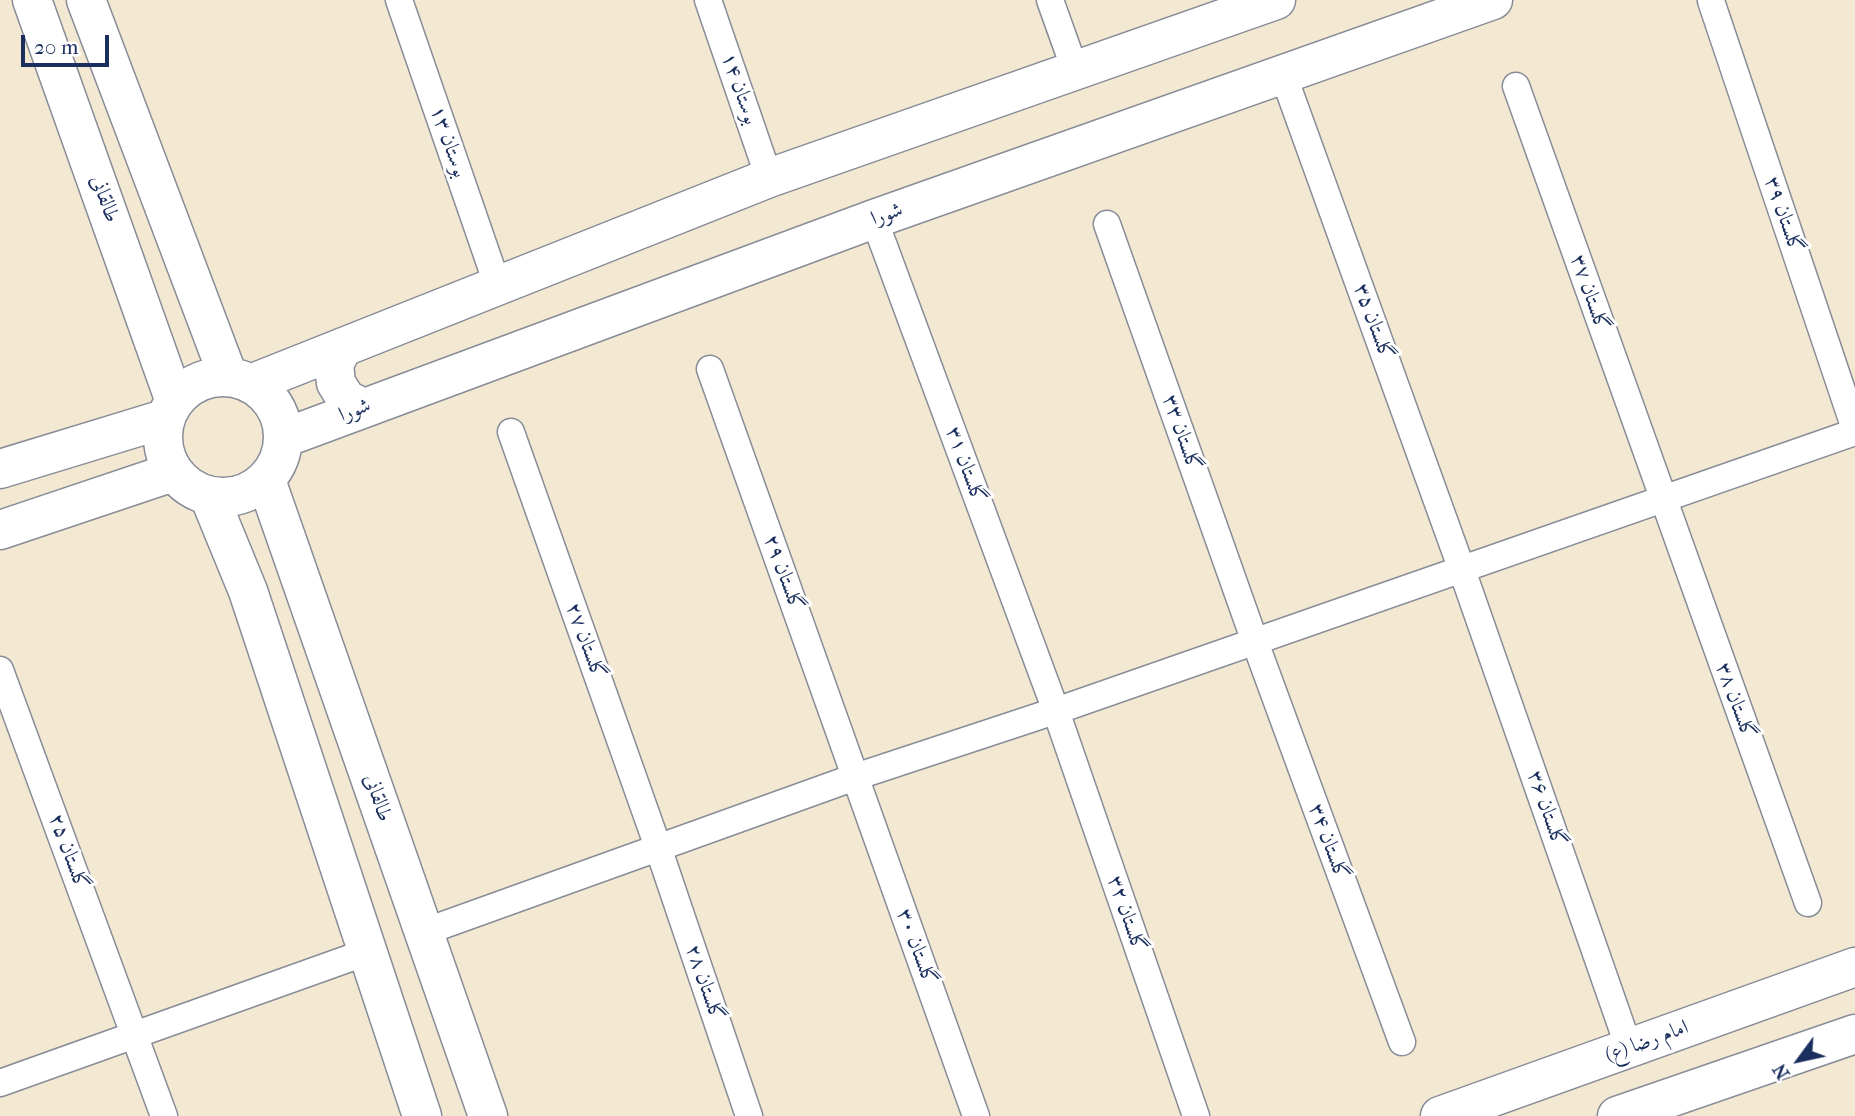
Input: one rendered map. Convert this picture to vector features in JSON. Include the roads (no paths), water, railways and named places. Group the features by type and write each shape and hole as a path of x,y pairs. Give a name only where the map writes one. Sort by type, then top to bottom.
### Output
{"street":[{"name":"طالقانی","path":"32,0 142,304 169,409"},
{"path":"86,0 195,290 240,380 269,398 281,417 284,438 279,461 266,480 239,495 209,496 183,483 173,472 163,447 169,409"},
{"name":"بوستان ۱۳","path":"399,0 497,284"},
{"name":"بوستان ۱۴","path":"708,0 769,178"},
{"path":"1050,0 1075,70"},
{"path":"0,469 97,441 169,409 199,381 240,380 343,347 769,178 1276,0"},
{"name":"شورا","path":"284,438 874,219 1493,0"},
{"name":"گلستان ۳۹","path":"1711,1 1855,430"},
{"name":"گلستان ۳۵","path":"1283,74 1462,570"},
{"name":"گلستان ۳۷","path":"1516,86 1662,500"},
{"name":"گلستان ۳۱","path":"874,219 1056,711"},
{"name":"گلستان ۳۳","path":"1107,224 1255,642"},
{"path":"142,304 156,311 172,311 186,303 195,290"},
{"path":"343,347 334,364 336,383 346,399 363,408"},
{"name":"گلستان ۲۹","path":"710,369 855,777"},
{"path":"424,932 659,850 855,777 1255,642 1855,430"},
{"name":"گلستان ۲۷","path":"511,432 659,850"},
{"path":"97,441 113,456 118,478 103,495"},
{"path":"0,530 173,472"},
{"name":"طالقانی","path":"266,480 488,1116"},
{"path":"209,496 248,591 422,1116"},
{"name":"گلستان ۳۸","path":"1662,500 1808,903"},
{"path":"248,591 255,574 271,565 289,568 301,581"},
{"name":"گلستان ۳۶","path":"1462,570 1629,1048"},
{"name":"گلستان ۳۴","path":"1255,642 1402,1042"},
{"name":"گلستان ۲۵","path":"0,670 164,1116"},
{"name":"گلستان ۳۲","path":"1056,711 1196,1116"},
{"name":"گلستان ۳۰","path":"855,777 976,1116"},
{"name":"گلستان ۲۸","path":"659,850 749,1116"},
{"path":"0,1083 367,952"},
{"name":"امام رضا (ع)","path":"1440,1116 1855,967"},
{"path":"1617,1116 1659,1109 1855,1034"}]}
